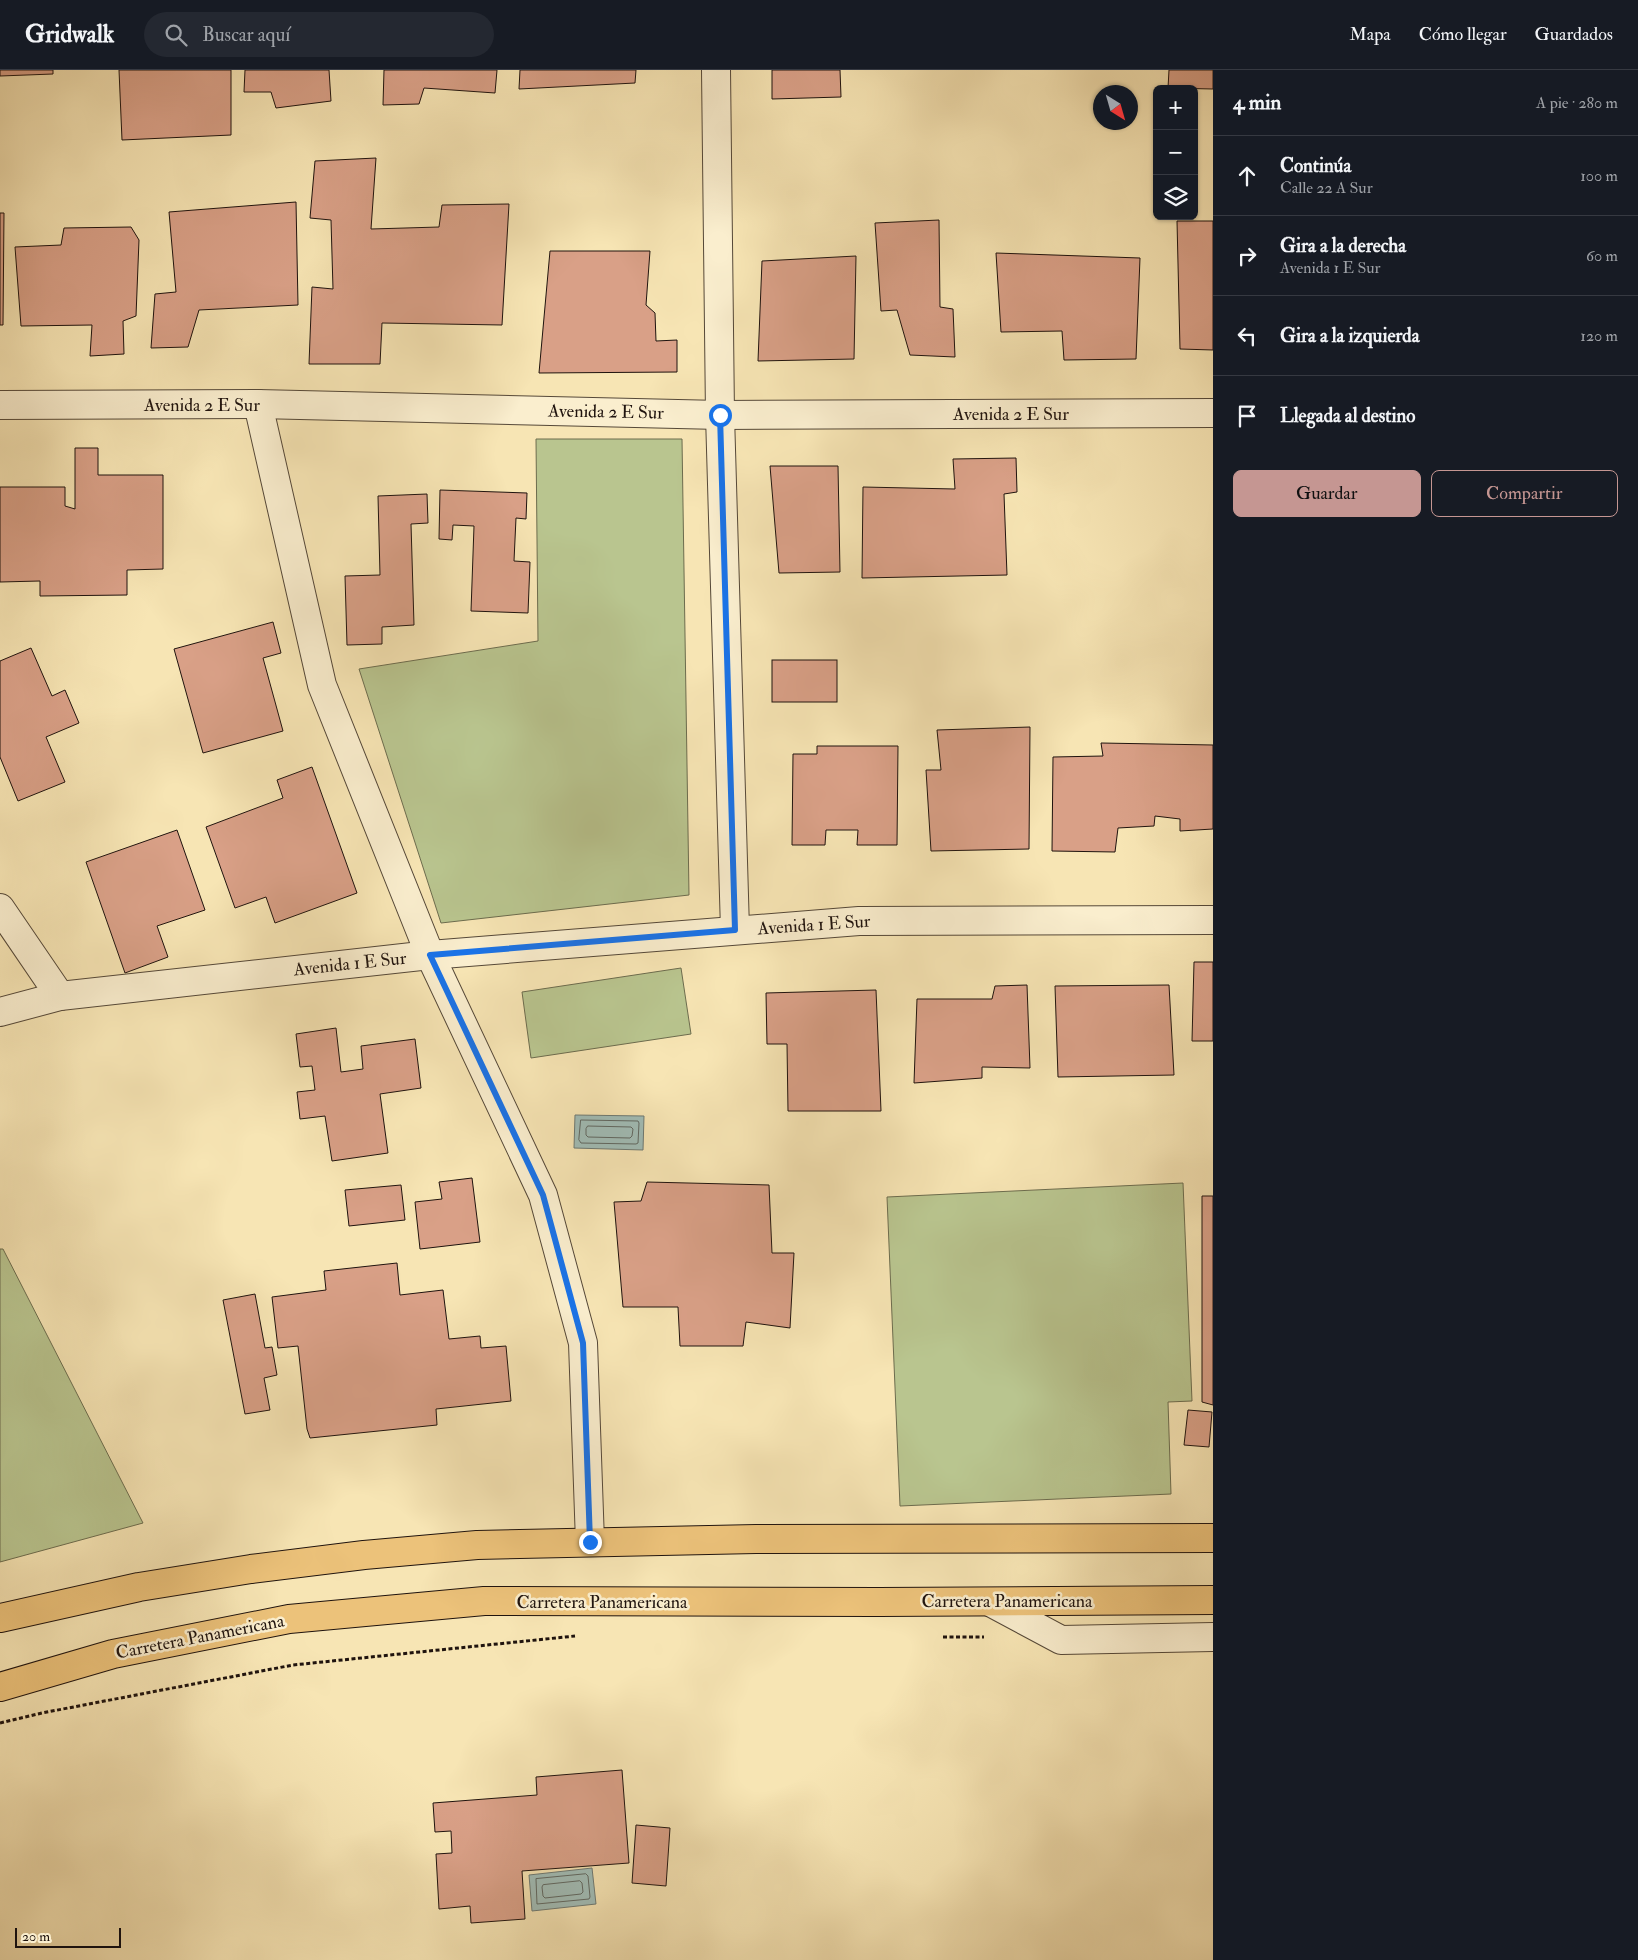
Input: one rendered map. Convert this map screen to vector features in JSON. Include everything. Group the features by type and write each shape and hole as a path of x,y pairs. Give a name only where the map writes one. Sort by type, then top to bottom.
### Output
{"highway":[{"path":"0,1618 139,1587 251,1568 364,1555 477,1546 756,1539 1213,1538"},
{"name":"Carretera Panamericana","path":"0,1686 113,1654 288,1619 484,1601 990,1602 1213,1600"}],"street":[{"path":"716,70 720,415 735,930"},
{"path":"258,404 322,685 430,955 543,1195 583,1343 590,1542"},
{"name":"Avenida 2 E Sur","path":"0,405 258,404 720,415 1213,413"},
{"path":"0,908 60,996"},
{"name":"Avenida 1 E Sur","path":"0,1012 60,996 430,955 735,930 859,921 1213,920"},
{"path":"990,1602 1061,1640 1213,1637"}],"path":[{"path":"0,1723 42,1713 293,1665 582,1635"},
{"path":"943,1637 992,1637"}],"green space":[{"path":"536,439 682,439 689,895 441,923 359,669 538,641"},
{"path":"681,968 691,1034 531,1058 522,992"},
{"path":"1183,1183 1192,1401 1168,1402 1171,1494 900,1506 887,1197"},
{"path":"0,1249 3,1249 143,1523 0,1562"}],"water":[{"path":"575,1115 644,1116 643,1150 574,1148"},
{"path":"592,1868 596,1904 532,1911 529,1875"}],"building":[{"path":"0,70 53,70 53,74 0,76"},
{"path":"119,70 231,70 231,135 122,140"},
{"path":"245,70 329,70 331,101 276,108 271,92 244,92"},
{"path":"384,70 497,70 495,93 424,88 419,104 383,105"},
{"path":"520,70 636,70 635,83 519,89"},
{"path":"772,70 840,70 841,97 772,99"},
{"path":"1169,70 1213,70 1213,89 1198,89 1198,85 1168,85"},
{"path":"376,158 371,229 439,227 442,205 509,204 502,325 382,323 380,364 309,364 312,287 333,289 331,220 310,218 315,161"},
{"path":"296,202 298,305 199,310 188,347 151,348 155,294 176,292 169,212"},
{"path":"0,213 4,213 3,325 0,325"},
{"path":"939,220 940,307 953,309 955,357 910,355 897,310 881,311 875,223"},
{"path":"1177,221 1213,221 1213,350 1180,349"},
{"path":"131,227 139,240 136,316 123,321 124,354 90,356 92,325 21,326 15,247 61,245 64,228"},
{"path":"550,251 650,251 646,305 655,313 656,341 677,340 677,372 539,373"},
{"path":"996,253 1140,258 1136,359 1064,360 1062,331 1001,332"},
{"path":"856,256 854,359 758,361 762,261"},
{"path":"75,448 98,448 98,475 163,475 163,569 127,570 127,595 40,596 40,581 0,582 0,487 65,487 65,506 75,509"},
{"path":"1016,458 1017,492 1004,494 1007,575 862,578 863,487 955,489 953,459"},
{"path":"770,466 838,466 840,572 779,573"},
{"path":"440,490 527,493 526,519 516,518 514,561 530,562 528,613 471,611 474,526 453,525 452,540 439,539"},
{"path":"427,494 428,523 411,524 414,625 382,627 382,644 347,645 345,576 380,575 378,496"},
{"path":"273,622 281,653 263,658 283,731 203,753 174,649"},
{"path":"31,648 52,696 65,690 79,723 46,737 65,782 18,801 0,757 0,661"},
{"path":"772,660 837,660 837,702 772,702"},
{"path":"1030,727 1029,849 931,851 926,770 941,770 937,730"},
{"path":"1101,743 1213,745 1213,829 1180,831 1180,819 1155,816 1154,826 1118,828 1115,852 1052,851 1053,757 1103,756"},
{"path":"817,746 898,746 897,845 857,845 858,830 826,830 825,845 792,845 793,754 817,754"},
{"path":"312,767 357,893 275,923 266,897 235,908 206,827 283,798 277,780"},
{"path":"177,830 205,910 157,926 168,957 125,973 86,862"},
{"path":"1194,962 1213,962 1213,1041 1192,1041"},
{"path":"1027,985 1030,1068 982,1067 982,1078 914,1083 917,999 992,999 995,986"},
{"path":"1169,985 1174,1075 1058,1077 1055,986"},
{"path":"876,990 881,1111 788,1111 787,1044 767,1044 766,993"},
{"path":"336,1028 341,1072 363,1069 361,1046 415,1039 421,1088 380,1094 388,1153 332,1161 325,1116 300,1119 297,1092 315,1090 312,1066 300,1067 296,1034"},
{"path":"472,1178 480,1242 420,1249 415,1202 442,1199 439,1182"},
{"path":"647,1182 769,1185 772,1253 794,1253 790,1328 746,1322 743,1346 680,1346 678,1307 623,1307 614,1202 641,1201"},
{"path":"401,1185 405,1220 349,1226 345,1190"},
{"path":"1202,1196 1213,1196 1213,1405 1202,1402"},
{"path":"397,1263 400,1295 443,1290 449,1339 480,1336 481,1348 506,1346 511,1401 436,1409 437,1425 310,1438 307,1429 298,1346 278,1348 272,1297 326,1290 324,1271"},
{"path":"255,1294 265,1348 272,1347 277,1375 264,1378 270,1410 245,1414 223,1300"},
{"path":"1188,1410 1212,1412 1209,1447 1184,1445"},
{"path":"622,1770 629,1863 522,1871 525,1919 471,1923 470,1906 439,1909 436,1854 452,1853 451,1831 435,1832 433,1803 537,1795 536,1777"},
{"path":"636,1825 670,1828 666,1886 632,1883"}],"route":[{"path":"590,1542 583,1343 543,1195 430,955 735,930 720,415"}]}
